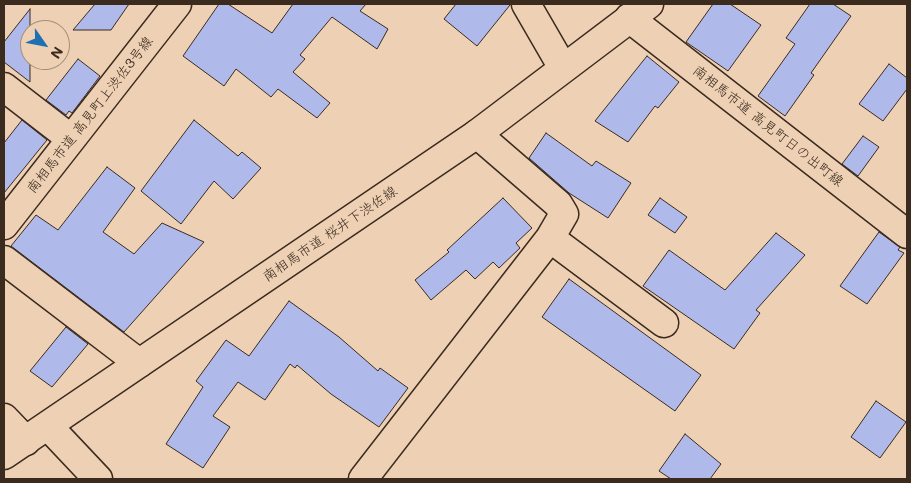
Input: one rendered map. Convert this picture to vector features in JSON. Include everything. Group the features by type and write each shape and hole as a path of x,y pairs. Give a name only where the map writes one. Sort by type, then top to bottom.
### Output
{"street":[{"name":"南相馬市道 高見町上渋佐3号線","path":"4,225 70,138 177,4"},
{"path":"526,4 563,68"},
{"name":"南相馬市道 桜井下渋佐線","path":"4,455 477,134 639,11"},
{"name":"南相馬市道 高見町日の出町線","path":"639,11 907,234"},
{"path":"4,87 70,138"},
{"path":"363,479 550,238 564,214 558,204 477,134"},
{"path":"550,238 664,324"},
{"path":"4,260 139,363"},
{"path":"4,418 37,433 98,479"}],"building":[{"path":"95,4 129,4 111,30 73,30"},
{"path":"219,4 228,4 272,33 293,4 366,4 360,11 388,29 377,49 332,17 300,55 305,59 293,72 330,103 317,118 278,89 271,97 236,69 224,86 183,56"},
{"path":"456,4 510,5 477,46 444,19"},
{"path":"713,4 730,4 761,25 728,71 686,42"},
{"path":"810,4 833,4 851,16 811,73 814,75 785,116 758,96 795,44 786,38"},
{"path":"30,9 30,20 21,20"},
{"path":"20,22 20,70 30,70 30,82 4,62 4,42"},
{"path":"647,56 679,82 658,108 655,106 628,142 595,121"},
{"path":"78,59 100,76 72,113 69,111 66,115 46,100"},
{"path":"889,64 907,78 907,89 883,121 859,104"},
{"path":"22,120 47,140 4,193 4,143"},
{"path":"194,120 238,156 242,152 261,168 233,199 214,181 181,224 141,191"},
{"path":"546,133 592,166 596,161 631,183 608,218 569,193 529,158"},
{"path":"863,136 879,147 858,176 842,164"},
{"path":"107,167 135,188 103,232 134,254 162,223 204,242 124,332 11,246 36,215 58,230"},
{"path":"503,198 532,228 516,243 520,248 499,268 493,262 475,279 466,270 431,300 415,280 449,252 447,250"},
{"path":"660,198 687,217 675,233 648,215"},
{"path":"879,232 900,247 898,250 904,253 867,304 840,286"},
{"path":"776,233 805,255 756,310 760,313 734,349 643,286 669,250 725,290"},
{"path":"569,279 701,375 675,411 542,317"},
{"path":"289,301 339,337 378,371 380,368 408,388 379,427 331,394 297,365 295,368 290,364 265,400 238,382 213,416 230,427 203,468 166,444 203,387 196,381 226,340 249,356"},
{"path":"66,327 88,344 52,387 30,371"},
{"path":"876,401 906,422 880,458 851,437"},
{"path":"685,434 721,464 710,479 671,479 659,471"}]}
